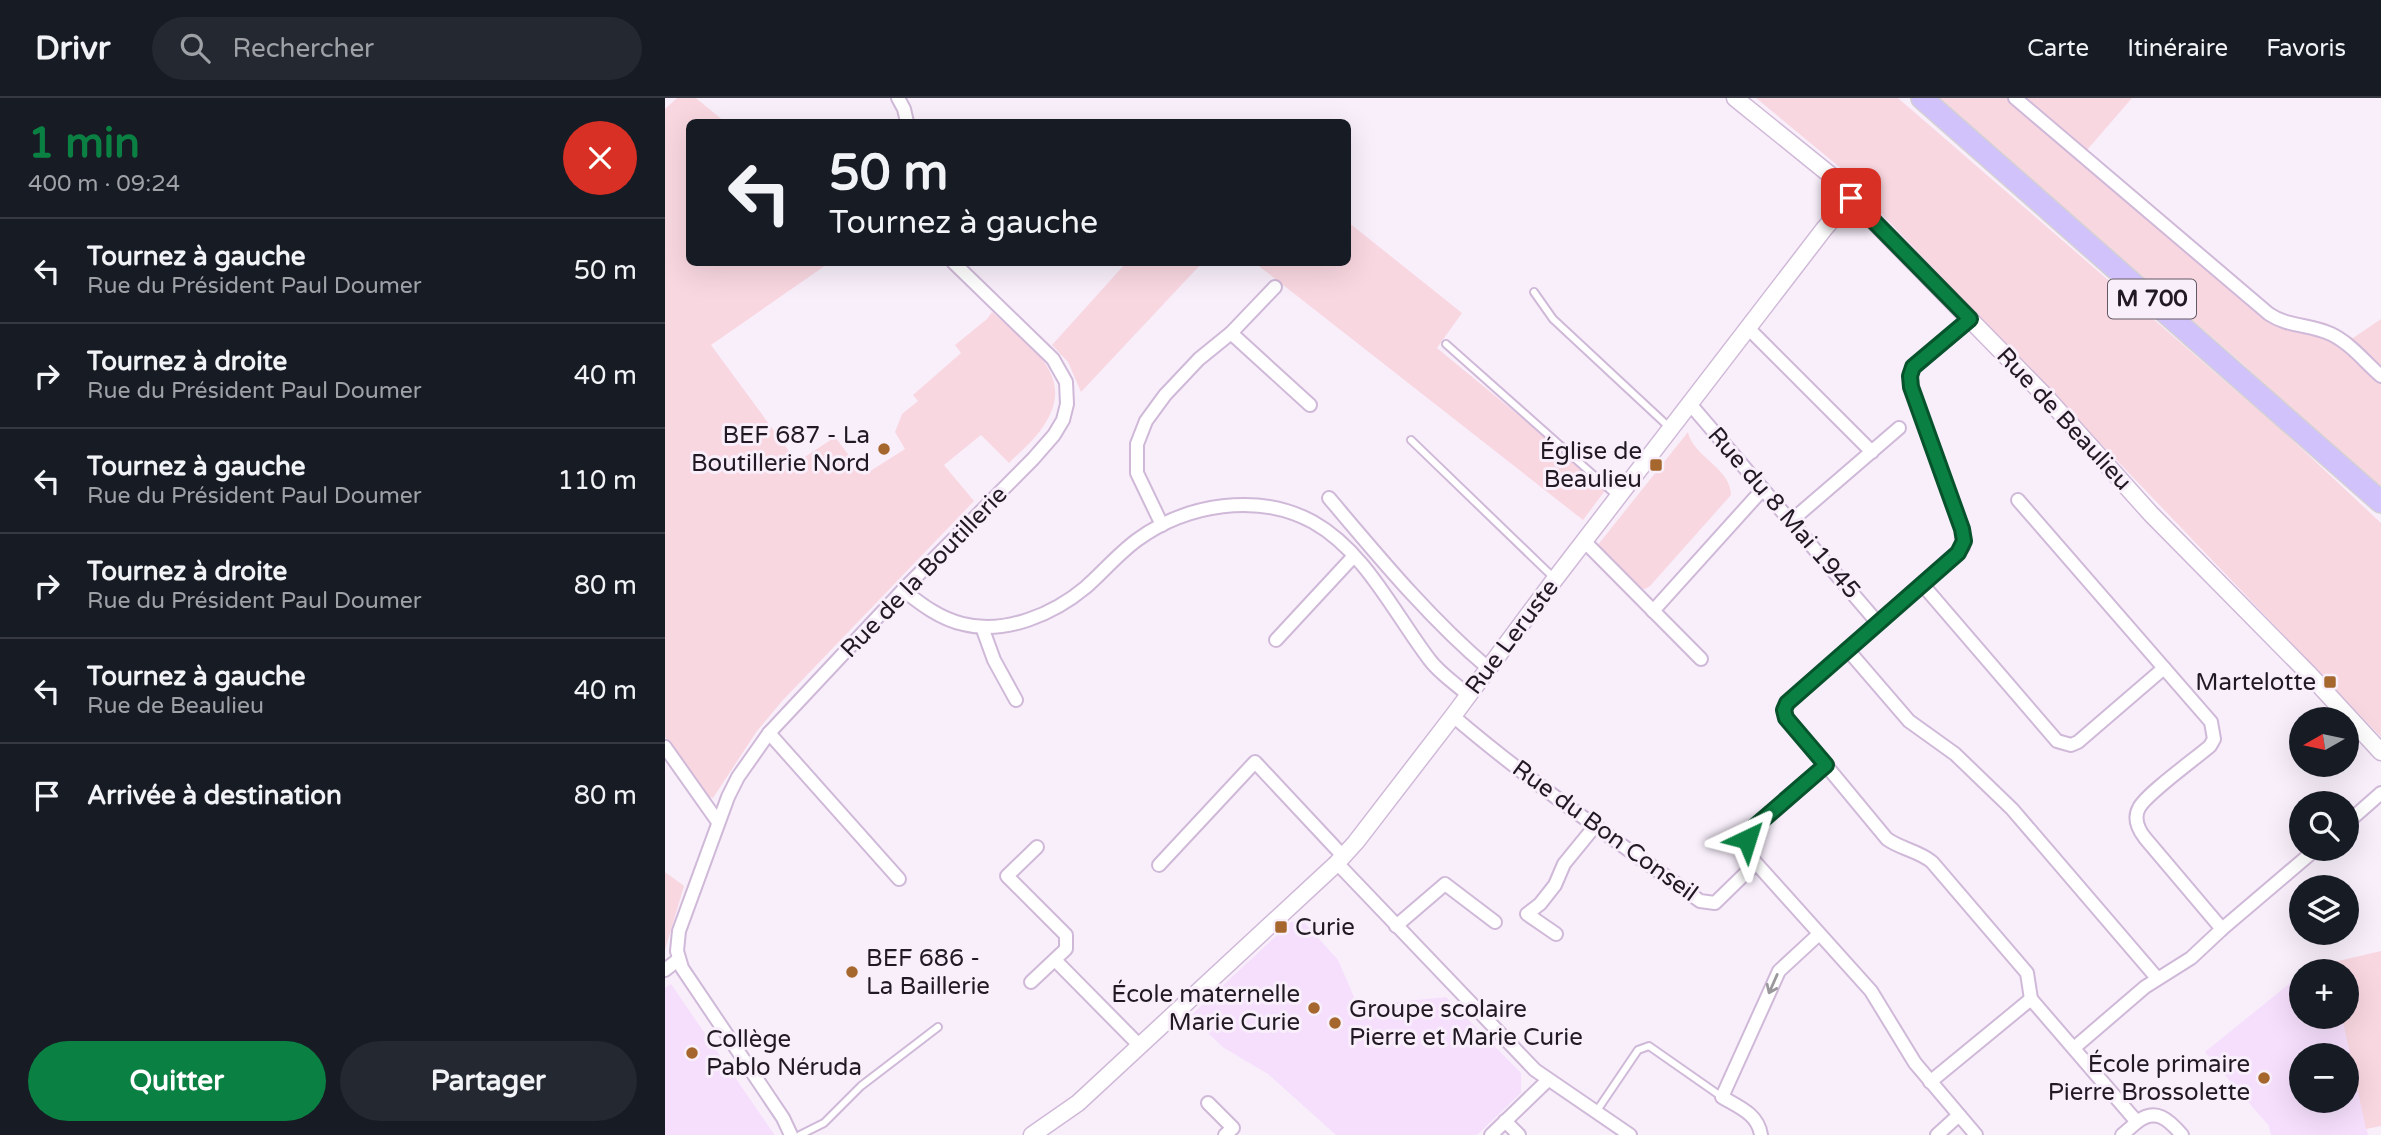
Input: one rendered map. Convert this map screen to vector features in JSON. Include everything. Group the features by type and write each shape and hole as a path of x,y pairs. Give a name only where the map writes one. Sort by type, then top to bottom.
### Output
{"highway":[{"name":"M 700","path":"1922,98 2381,502"}],"street":[{"path":"898,98 906,119"},
{"name":"Rue de Beaulieu","path":"1735,98 1834,178 2061,413 2157,521 2381,752"},
{"path":"2015,98 2269,314 2287,324 2331,334 2381,376"},
{"name":"Rue Leruste","path":"1032,1135 1078,1103 1340,859 1453,716 1824,229 1851,198"},
{"name":"Rue de la Boutillerie","path":"679,959 679,931 718,822 738,777 769,733 903,590 990,505 1054,435 1063,420 1067,404 1066,382 1053,359 957,266"},
{"path":"1162,525 1136,473 1136,454 1141,433 1165,395 1275,287"},
{"path":"1970,319 1913,367 1910,376 1911,387 1964,541 1958,553 1787,703 1784,710 1786,718 1887,839 1896,846 1925,856 1940,871 2027,974 2031,999 2137,1122"},
{"path":"1748,328 1872,452"},
{"path":"1231,333 1310,405"},
{"name":"Rue du 8 Mai 1945","path":"1690,404 1877,622"},
{"path":"1791,521 1899,428"},
{"path":"1653,611 1763,489"},
{"path":"1329,498 1398,580 1488,668"},
{"path":"2018,500 2211,722 2214,738 2210,746 2144,800 2139,808 2137,823 2145,838 2222,929"},
{"path":"903,590 944,618 963,624 982,626 1023,621 1059,607 1087,586 1136,541 1162,525 1215,508 1260,506 1294,514 1329,534 1353,557 1393,604 1429,660 1468,695"},
{"path":"1584,541 1701,659"},
{"path":"1276,640 1353,557"},
{"path":"1922,584 2051,736 2064,744 2078,742 2164,668"},
{"path":"982,626 994,660 1016,700"},
{"path":"1847,649 1909,721 1955,754 2012,809 2157,978"},
{"name":"Rue du Bon Conseil","path":"1453,716 1595,826 1706,904 1719,900 1755,864"},
{"path":"769,733 899,879"},
{"path":"665,747 718,822"},
{"path":"1159,865 1255,762 1396,926 1521,1057 1548,1080 1630,1135"},
{"path":"1826,765 1752,829 1747,839 1747,853 1871,991 1915,1063 1976,1135"},
{"path":"2359,812 2381,793"},
{"path":"1556,934 1528,914 1555,885 1564,864 1595,826"},
{"path":"1031,982 1066,949 1066,935 1007,876 1037,847"},
{"path":"2074,1048 2157,978 2191,958 2302,861"},
{"path":"1396,926 1445,884 1495,922"},
{"path":"1761,1135 1753,1116 1723,1097 1779,971 1819,934"},
{"path":"665,970 679,959 685,973 783,1118 791,1135"},
{"path":"1055,960 1139,1045"},
{"path":"1930,1082 2031,999"},
{"path":"1491,1135 1548,1080"},
{"path":"1208,1103 1233,1133"},
{"path":"1937,1135 1959,1115"},
{"path":"2122,1135 2144,1117 2157,1115 2168,1120 2182,1135"},
{"path":"1506,1121 1519,1135"}],"lane":[{"path":"1534,292 1553,318 1671,428"},
{"path":"1446,344 1618,496"},
{"path":"1411,440 1555,579"},
{"path":"800,1135 824,1123 861,1086 938,1027"},
{"path":"1596,1112 1638,1050 1649,1046 1723,1097"}],"shaded area":[{"path":"677,98 696,98 721,119 686,119 686,266 825,266 711,345 797,462 835,437 864,475 905,449 895,432 902,414 918,401 913,395 961,353 955,345 992,312 1035,350 1046,364 1053,379 1055,394 1051,412 1040,431 1009,463 981,435 944,465 974,501 783,700 757,731 713,798 699,793 665,737 665,109"},
{"path":"1756,98 1898,98 2286,434 2381,523 2381,737 2359,714 2359,707 2352,707 1850,181 1843,170"},
{"path":"1938,98 2132,98 2087,150 2269,305 2284,314 2326,323 2353,338 2381,319 2381,492 2244,365"},
{"path":"1351,224 1462,313 1437,348 1607,488 1583,520 1259,266 1351,266"},
{"path":"1123,266 1199,266 1081,392 1068,362 1052,345"},
{"path":"1688,432 1697,449 1725,477 1731,495 1650,586 1640,588 1597,546"},
{"path":"665,872 684,886 665,950"},
{"name":"Groupe scolaire Pierre et Marie Curie","path":"1291,922 1304,922 1338,960 1358,1006 1446,997 1521,1073 1521,1093 1477,1135 1336,1135 1268,1074 1224,1048 1190,1016"},
{"path":"2381,951 2381,1126 2366,1129 2359,1096 2359,1043 2348,1043 2345,1029 2359,1029 2359,959 2347,959"},
{"name":"Collège Pablo Néruda","path":"671,984 775,1135 665,1135 665,988"},
{"name":"École primaire Pierre Brossolette","path":"2289,984 2289,1029 2345,1029 2348,1043 2289,1043 2289,1113 2359,1113 2359,1094 2368,1135 2271,1135 2269,1126 2205,1052"}],"place":[{"name":"BEF 687 - La Boutillerie Nord","path":"884,449"},
{"name":"Église de Beaulieu","path":"1656,465"},
{"name":"Martelotte","path":"2330,682"},
{"name":"Curie","path":"1281,927"},
{"name":"BEF 686 - La Baillerie","path":"852,972"},
{"name":"École maternelle Marie Curie","path":"1314,1008"},
{"name":"Groupe scolaire Pierre et Marie Curie","path":"1335,1023"},
{"name":"Collège Pablo Néruda","path":"692,1053"},
{"name":"École primaire Pierre Brossolette","path":"2264,1078"}],"route":[{"path":"1747,839 1752,829 1826,765 1786,718 1784,710 1787,703 1958,553 1964,541 1911,387 1910,376 1913,367 1970,319 1851,198"}]}
